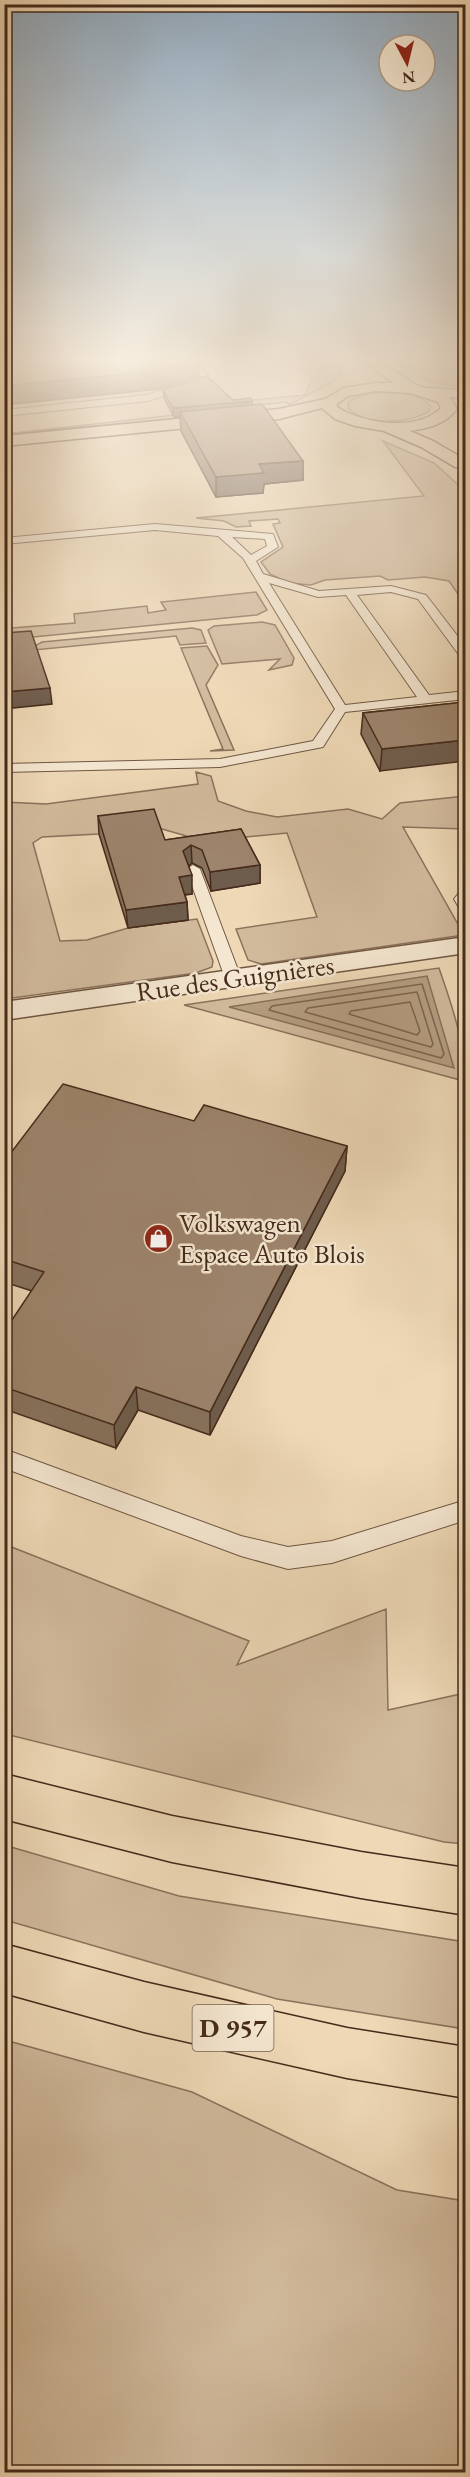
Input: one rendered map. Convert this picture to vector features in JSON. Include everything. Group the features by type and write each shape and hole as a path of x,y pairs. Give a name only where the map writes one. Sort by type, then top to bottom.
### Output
{"main road":[{"path":"4,1796 172,1839 465,1892"},
{"name":"D 957","path":"4,1968 144,2007 347,2053 465,2073"}],"street":[{"name":"Rue des Guignières","path":"4,1011 465,945"}],"lane":[{"path":"4,541 154,527 269,536 273,547 250,560"},
{"path":"221,533 250,560 341,709"},
{"path":"259,576 318,594 391,589 422,597 465,656"},
{"path":"349,592 426,700"},
{"path":"341,709 465,695"},
{"path":"4,768 33,770 220,763 318,744 341,709"},
{"path":"194,869 233,978"},
{"path":"465,893 462,899 465,908"},
{"path":"4,1458 241,1546 288,1558 332,1552 465,1510"}],"shaded area":[{"path":"408,475 447,475 465,491 465,604 449,581 425,577 388,580 380,576 325,580 311,585 289,583 270,574 261,562 283,547 273,524 280,523 278,519 249,521 251,526 236,527 224,521 196,518 424,496"},
{"path":"256,592 267,610 257,615 13,639 5,637 4,619 7,618 12,628 75,623 74,614 147,606 148,613 166,610 161,602"},
{"path":"262,622 275,625 294,658 292,665 269,670 280,659 222,664 208,630 214,626"},
{"path":"192,628 201,630 206,643 180,645 176,636 34,650 33,647 42,642"},
{"path":"207,646 218,665 206,685 234,750 210,751 223,749 181,648"},
{"path":"196,772 211,776 218,801 246,811 277,817 348,809 382,819 400,803 465,796 465,829 403,827 464,935 261,964 248,960 236,929 317,917 287,833 204,841 155,827 99,834 42,837 33,843 60,941 87,940 128,928 197,919 213,961 212,967 196,973 5,999 4,802 46,804 198,784"},
{"path":"439,968 453,1009 460,1040 462,1068 460,1080 184,1005"},
{"path":"4,1544 249,1641 237,1665 386,1609 388,1710 465,1693 465,1844 444,1842 5,1734"},
{"path":"4,1845 179,1896 465,1942 465,2029 277,1999 5,1920"},
{"path":"5,2040 192,2092 397,2190 465,2201 465,2472 5,2472"}],"water":[{"path":"427,976 454,1068 229,1007"}],"building":[{"path":"215,475 245,475 216,477"},
{"path":"31,631 50,688 4,692 4,633"},
{"path":"465,702 465,740 382,749 363,713"},
{"path":"154,809 165,840 241,829 260,865 210,872 202,850 191,845 183,851 192,875 179,877 187,902 126,910 98,816"},
{"name":"Volkswagen Espace Auto Blois","path":"63,1084 194,1121 204,1105 347,1146 210,1412 136,1387 114,1425 4,1387 4,1332 44,1272 4,1259 4,1162"}],"place":[{"name":"Volkswagen Espace Auto Blois","path":"158,1238"}]}
